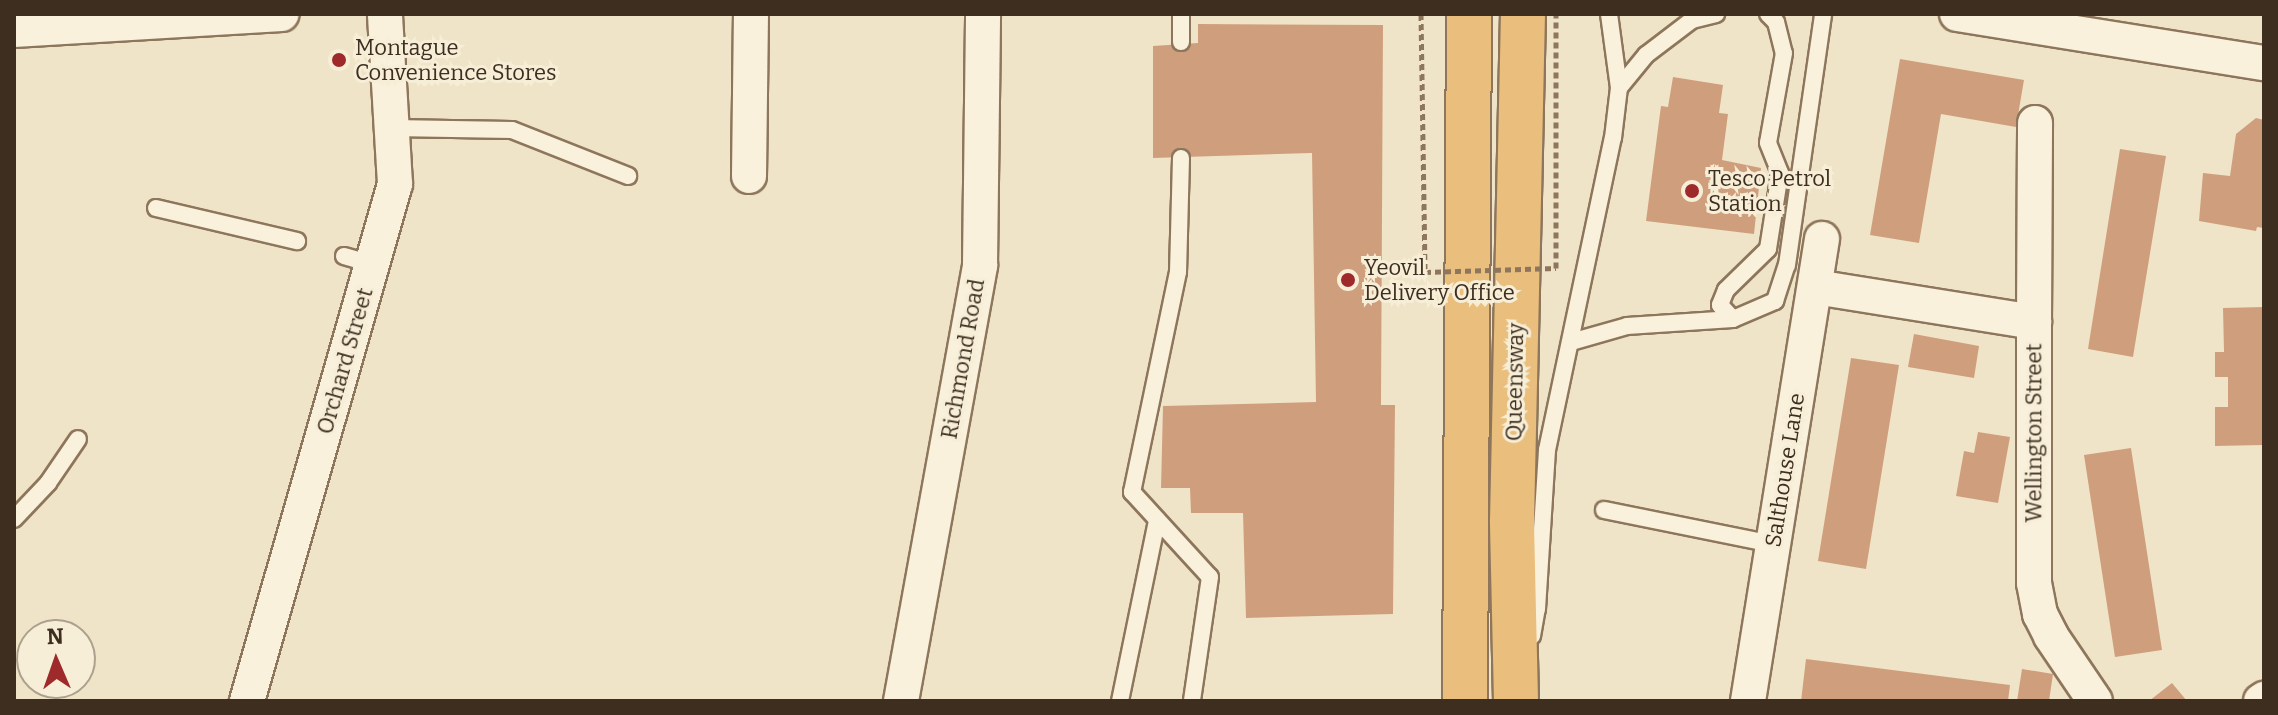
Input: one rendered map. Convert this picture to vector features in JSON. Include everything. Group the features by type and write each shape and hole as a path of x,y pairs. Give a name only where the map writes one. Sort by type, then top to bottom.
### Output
{"highway":[{"path":"1465,701 1469,14"},
{"name":"Queensway","path":"1518,701 1512,521 1523,14"}],"street":[{"path":"14,30 114,20 282,14"},
{"name":"Orchard Street","path":"247,701 358,260 395,184 385,14"},
{"path":"749,176 751,14"},
{"name":"Richmond Road","path":"901,701 980,265 983,14"},
{"path":"1957,14 2264,63"},
{"path":"2034,322 2035,123"},
{"name":"Salthouse Lane","path":"1748,701 1822,239"},
{"name":"Wellington Street","path":"1815,287 2034,322 2034,583 2040,614 2051,636 2095,701"}],"lane":[{"path":"1181,14 1181,42"},
{"path":"1518,701 1537,609 1547,450 1613,138 1619,88 1609,14"},
{"path":"1619,88 1646,55 1669,37 1692,20 1716,14"},
{"path":"1733,319 1720,305 1726,290 1768,249 1780,173 1768,143 1784,53 1776,22 1768,14"},
{"path":"1571,342 1627,326 1733,319 1775,301 1787,265 1823,14"},
{"path":"392,128 512,130 628,176"},
{"path":"1181,158 1178,272 1132,492 1210,577 1192,701"},
{"path":"156,208 297,241"},
{"path":"14,519 48,483 78,439"},
{"path":"1604,510 1773,544"},
{"path":"1120,701 1157,520"}],"path":[{"path":"1421,14 1425,272 1556,268 1556,14"}],"building":[{"name":"Yeovil Delivery Office","path":"1198,24 1383,25 1381,405 1395,405 1393,614 1246,618 1243,513 1191,513 1190,488 1161,488 1163,406 1316,402 1312,153 1153,158 1153,46 1198,43"},
{"path":"1900,59 2024,80 2016,127 1941,114 1919,243 1870,235"},
{"path":"1673,77 1723,85 1719,113 1728,114 1722,160 1761,168 1754,234 1646,221 1661,106 1668,107"},
{"path":"2256,118 2264,120 2264,228 2257,227 2256,231 2199,221 2203,173 2230,176 2236,134"},
{"path":"2120,149 2166,156 2133,357 2088,349"},
{"path":"2264,307 2264,445 2215,446 2215,407 2228,407 2228,377 2215,377 2215,352 2224,352 2223,308"},
{"path":"1914,334 1979,346 1974,378 1908,367"},
{"path":"1851,358 1899,365 1866,569 1818,561"},
{"path":"1978,432 2010,437 1998,503 1956,496 1964,451 1974,453"},
{"path":"2131,448 2162,650 2115,657 2084,455"},
{"path":"1806,659 2010,685 2008,701 1801,701"},
{"path":"2022,669 2053,674 2049,701 2017,701"},
{"path":"2172,683 2187,701 2149,701"}],"place":[{"name":"Montague Convenience Stores","path":"339,60"},
{"name":"Tesco Petrol Station","path":"1692,191"},
{"name":"Yeovil Delivery Office","path":"1348,280"}]}
